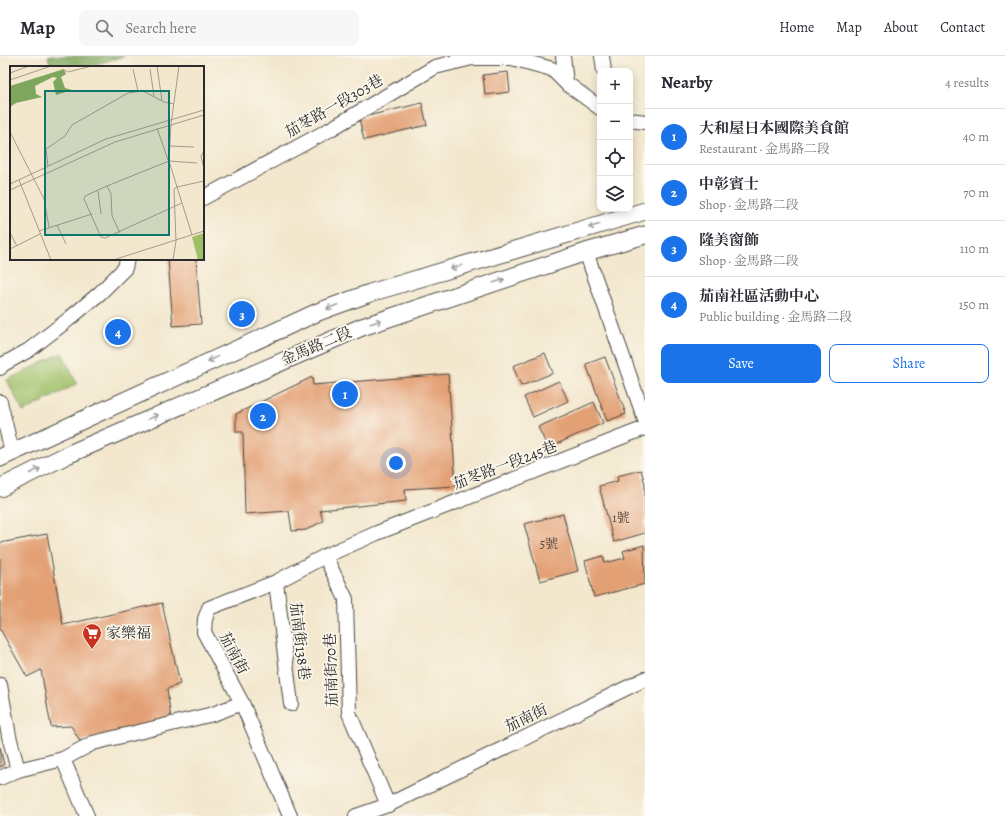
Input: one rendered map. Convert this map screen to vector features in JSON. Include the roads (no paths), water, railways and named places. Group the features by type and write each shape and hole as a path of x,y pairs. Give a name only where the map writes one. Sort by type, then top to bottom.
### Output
{"main road":[{"name":"金馬路二段","path":"6,455 318,312 370,293 645,211"},
{"name":"金馬路二段","path":"0,488 67,455 355,329 586,252 645,235"}],"street":[{"path":"563,56 566,83"},
{"path":"602,56 604,68"},
{"name":"茄苳路一段303巷","path":"204,197 329,130 434,68 472,58 512,58 552,69 566,83 597,106"},
{"path":"633,120 645,122"},
{"path":"586,252 645,420"},
{"path":"0,368 2,365 29,350 100,293 126,268 127,260"},
{"path":"0,402 6,455"},
{"name":"茄苳路一段245巷","path":"377,533 645,428"},
{"name":"茄南街","path":"290,816 242,703 204,632 205,619 209,608 276,582 325,556 377,533"},
{"name":"茄南街70巷","path":"325,556 346,599 349,713 388,805"},
{"name":"茄南街138巷","path":"276,582 291,704"},
{"name":"茄南街","path":"356,816 388,805 645,679"},
{"path":"0,685 9,736 18,770"},
{"path":"0,778 18,770 63,759 93,743 213,714 242,703"},
{"path":"63,759 87,816"}],"place":[{"name":"隆美窗飾","path":"242,314"},
{"name":"茄南社區活動中心","path":"118,332"},
{"name":"大和屋日本國際美食館","path":"345,394"},
{"name":"中彰賓士","path":"263,416"},
{"name":"家樂福","path":"92,650"}]}
